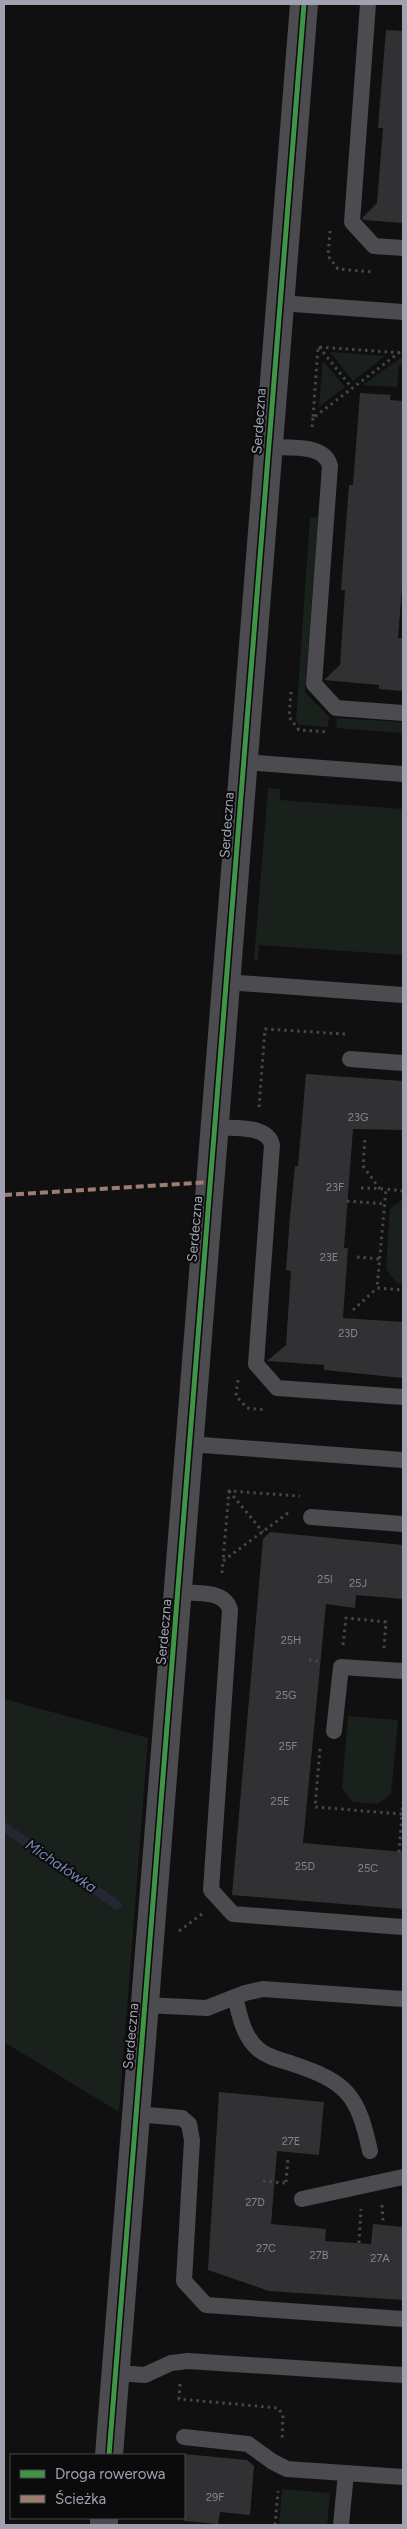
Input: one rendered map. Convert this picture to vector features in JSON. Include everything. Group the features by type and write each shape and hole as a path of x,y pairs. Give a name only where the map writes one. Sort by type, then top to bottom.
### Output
{"street":[{"name":"Serdeczna","path":"109,2454 304,4"}],"lane":[{"path":"368,4 352,222 374,246 403,248"},
{"path":"280,303 403,312"},
{"path":"269,447 320,452 327,457 330,466 314,684 336,708 403,713"},
{"path":"243,762 403,774"},
{"path":"226,982 403,995"},
{"path":"350,1059 403,1063"},
{"path":"215,1127 261,1132 269,1137 272,1145 256,1364 277,1388 403,1397"},
{"path":"189,1444 403,1460"},
{"path":"310,1517 403,1524"},
{"path":"178,1592 220,1597 227,1602 230,1610 211,1890 233,1914 403,1927"},
{"path":"328,1735 341,1667 403,1671"},
{"path":"145,2005 207,2008 252,1991 270,1989 403,1999"},
{"path":"235,1997 245,2031 257,2049 271,2057 318,2072 347,2092 358,2107 370,2151"},
{"path":"136,2114 182,2118 191,2127 192,2140 184,2281 206,2305 403,2319"},
{"path":"302,2199 403,2177"},
{"path":"116,2373 145,2375 182,2361 403,2375"},
{"path":"184,2437 248,2444 280,2466 403,2477"},
{"path":"341,2525 346,2473"}],"path":[{"path":"318,347 401,353"},
{"path":"318,347 313,418 401,353"},
{"path":"318,347 352,388"},
{"path":"365,1140 363,1166 380,1189"},
{"path":"361,1188 403,1191"},
{"path":"353,1310 378,1288 386,1189"},
{"path":"347,1201 384,1204"},
{"path":"356,1257 380,1259"},
{"path":"378,1288 403,1290"},
{"path":"229,1491 301,1496"},
{"path":"229,1491 223,1562 294,1509"},
{"path":"229,1491 263,1532"},
{"path":"346,1618 386,1622 383,1657"},
{"path":"328,1735 315,1807 402,1814"},
{"path":"399,1852 402,1836 403,1802"},
{"path":"285,2192 288,2158"},
{"path":"263,2181 286,2183"},
{"path":"358,2243 362,2186"},
{"path":"182,2361 179,2399 280,2409 283,2420 275,2525"}],"shaded area":[{"path":"330,352 385,356 353,381"},
{"path":"402,357 403,365 399,365 397,387 363,385"},
{"path":"323,361 345,387 319,407"},
{"path":"310,517 318,518 305,692 329,717 328,727 299,725 296,720"},
{"path":"337,718 403,722 403,733 336,728"},
{"path":"268,788 280,789 280,800 403,809 403,955 259,945 258,960 254,960"},
{"path":"403,1199 403,1284 397,1283 386,1269 390,1209"},
{"path":"4,1699 148,1738 119,2112 4,2042"},
{"path":"348,1716 398,1720 391,1794 377,1804 353,1802 342,1788"},
{"path":"282,2489 330,2493 327,2525 279,2525"}],"building":[{"path":"386,30 403,31 403,223 364,220 362,218 377,203 383,128 378,128"},
{"path":"360,393 391,395 390,400 403,401 403,575 398,638 403,638 403,691 379,689 379,685 324,680 340,665 345,590 341,590 349,485 353,485"},
{"path":"306,1074 403,1081 403,1130 353,1129 344,1248 348,1248 343,1318 403,1322 403,1378 324,1370 324,1365 267,1361 286,1345 291,1271 286,1270 295,1166 298,1166"},
{"path":"270,1532 403,1545 403,1599 356,1595 355,1608 326,1604 303,1843 403,1852 403,1909 232,1895 263,1539"},
{"path":"219,2092 324,2102 319,2155 277,2151 271,2224 326,2229 325,2241 371,2244 373,2224 403,2227 403,2300 269,2291 208,2270"},
{"path":"185,2454 247,2460 254,2466 250,2515 220,2512 218,2524 184,2521"}],"waterway":[{"name":"Michałówka","path":"4,1827 117,1905"}],"marked path":[{"path":"4,1195 210,1182"}],"cycle path":[{"path":"109,2454 304,4"}]}
